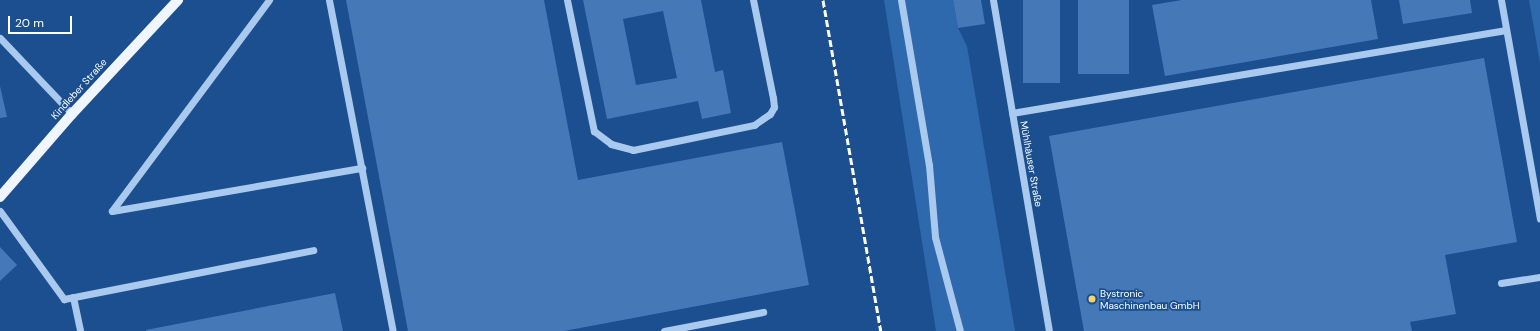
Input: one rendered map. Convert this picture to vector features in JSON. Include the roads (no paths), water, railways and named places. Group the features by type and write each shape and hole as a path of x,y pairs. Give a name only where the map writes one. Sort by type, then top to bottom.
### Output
{"main road":[{"name":"Kindleber Straße","path":"0,197 72,114 178,0"}],"street":[{"path":"269,0 112,211 362,168"},
{"path":"329,0 393,331"},
{"path":"567,0 594,131 611,144 633,150 754,125 770,114 774,107 753,0"},
{"path":"902,0 929,165 935,237 960,331"},
{"name":"Mühlhäuser Straße","path":"993,0 1049,331"},
{"path":"1501,0 1540,219"},
{"path":"1012,113 1506,30"},
{"path":"0,38 72,114"},
{"path":"0,211 64,299 313,250"},
{"path":"1501,283 1540,276"},
{"path":"73,297 80,331"},
{"path":"664,331 763,312"}],"railway":[{"path":"823,0 881,331"}],"place":[{"name":"Bystronic Maschinenbau GmbH","path":"1092,299"}]}
